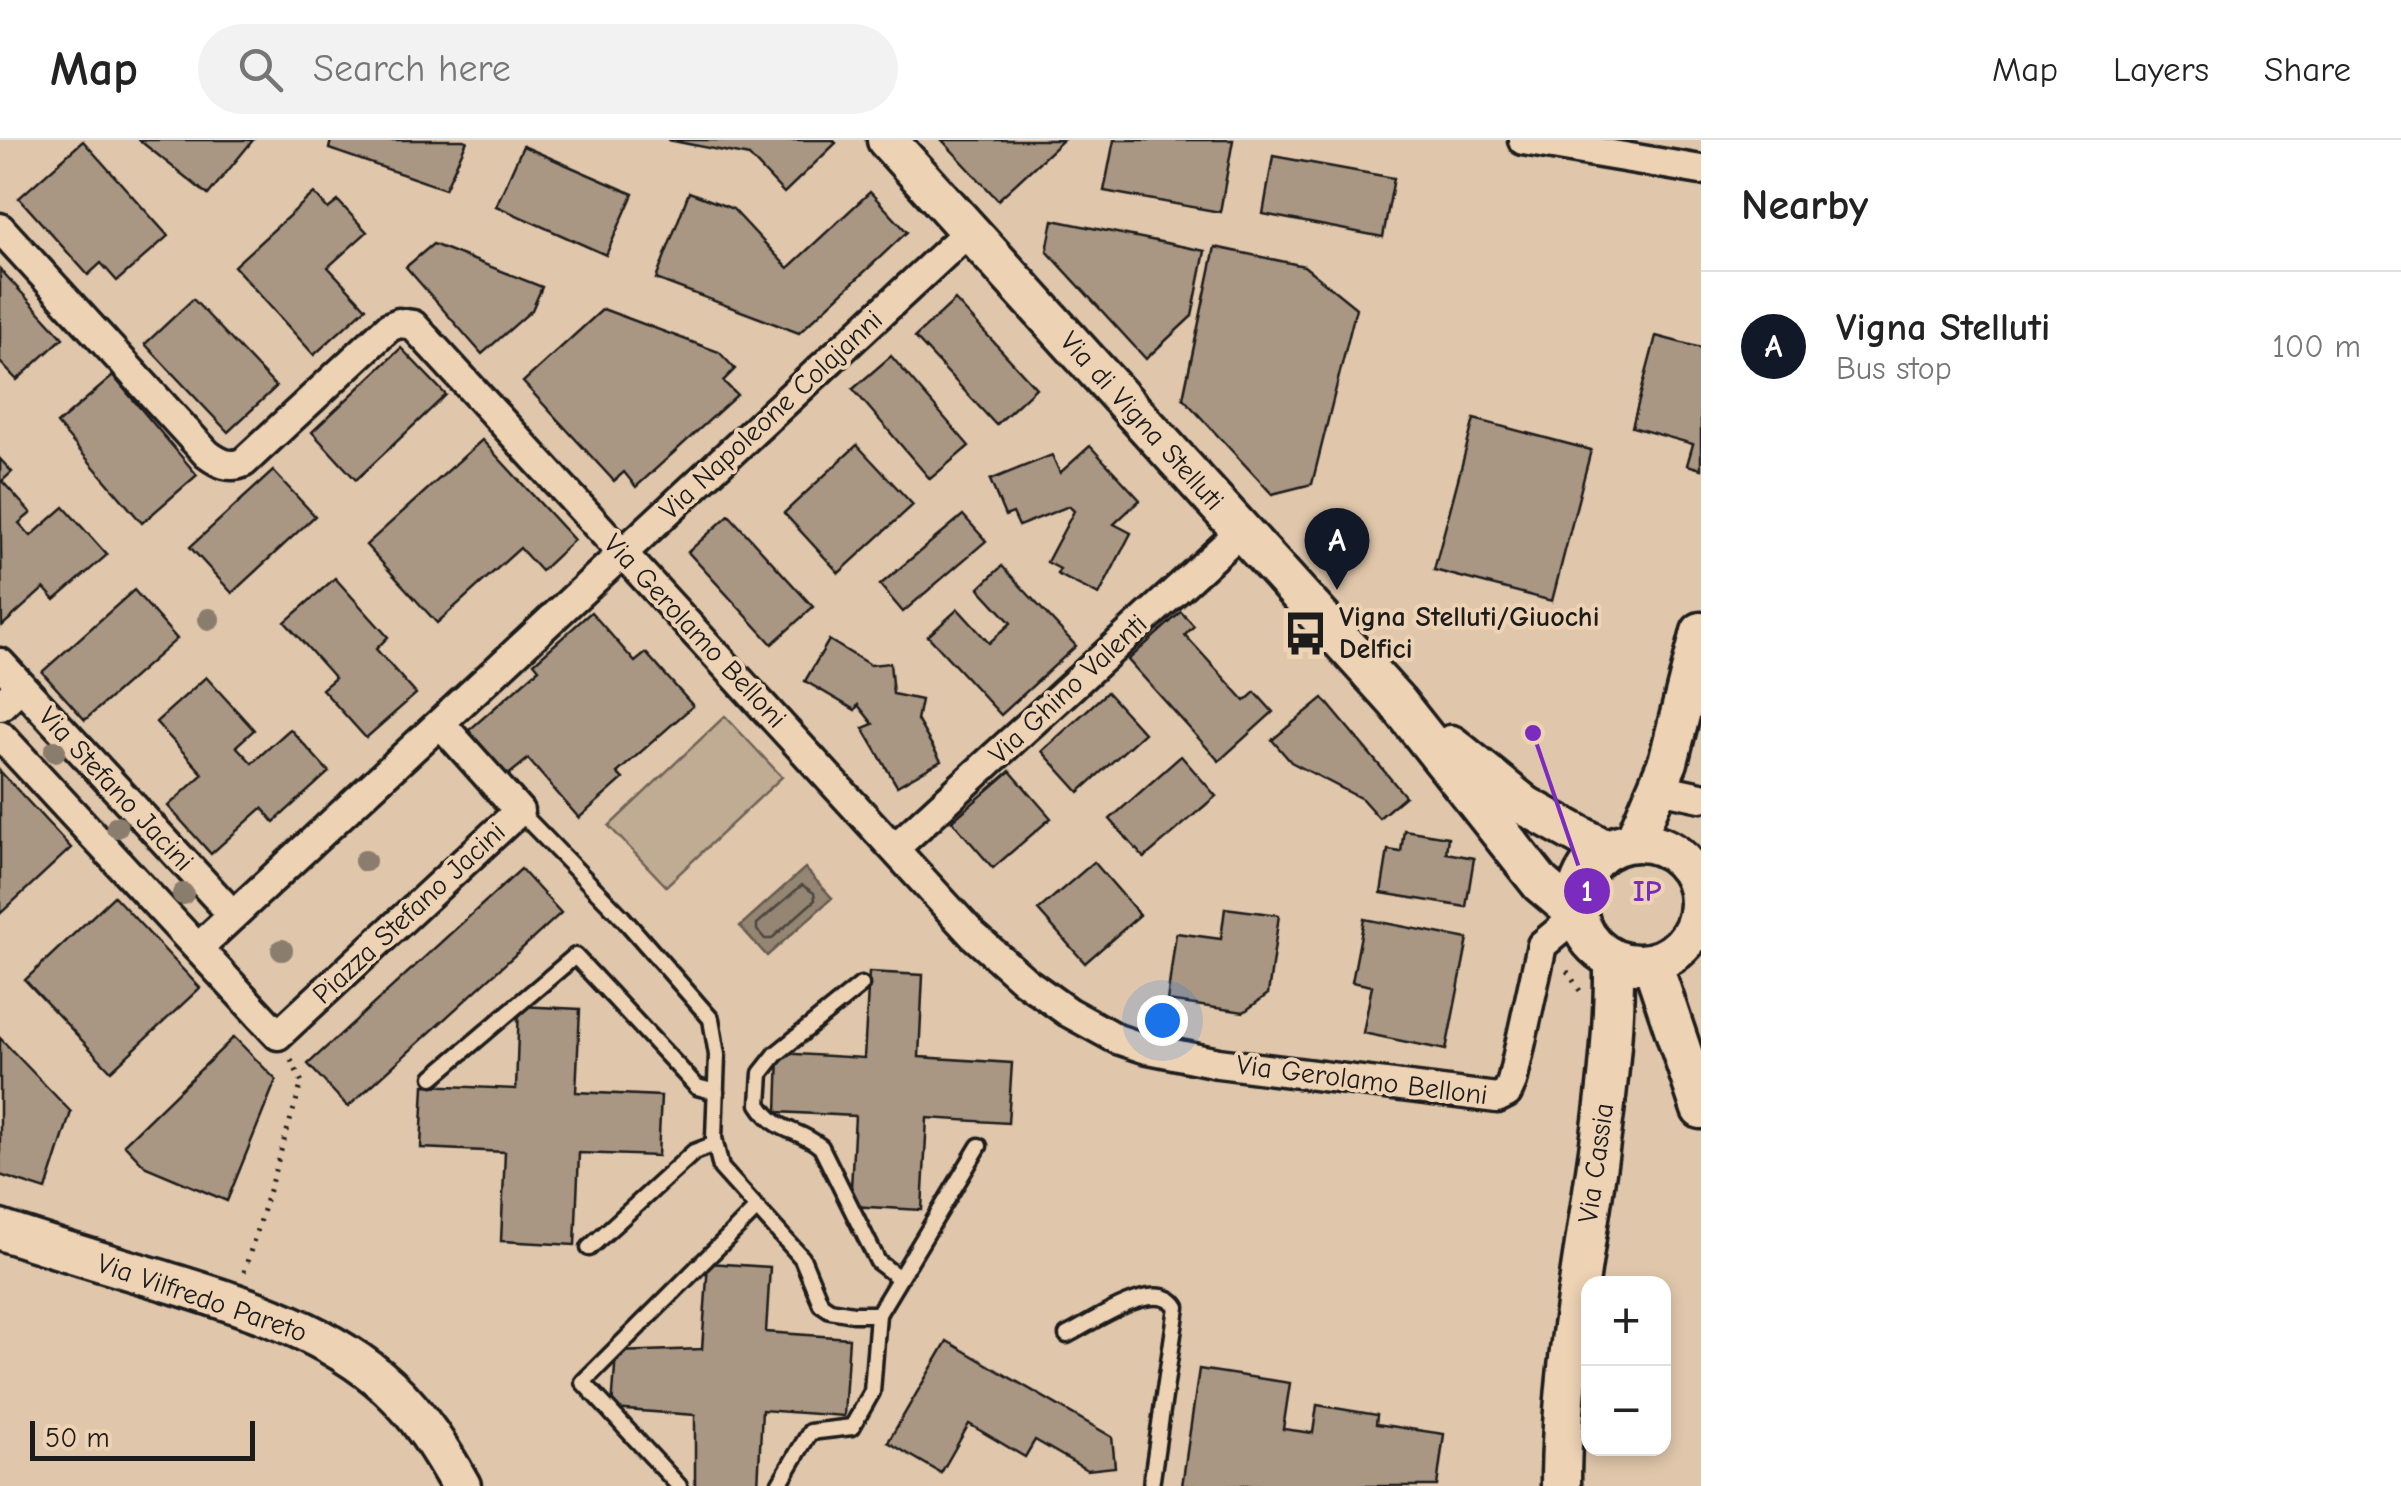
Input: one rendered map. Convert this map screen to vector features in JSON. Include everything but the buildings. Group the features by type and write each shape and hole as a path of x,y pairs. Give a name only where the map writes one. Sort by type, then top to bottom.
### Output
{"main road":[{"name":"Via di Vigna Stelluti","path":"887,140 1398,702 1541,884 1578,915"},
{"path":"1620,846 1667,850 1682,861 1698,889 1700,908 1691,933 1678,950 1633,962 1590,942 1578,915 1580,884 1586,872 1620,846 1663,775 1701,632"},
{"name":"Via di Vigna Stelluti","path":"1398,702 1526,806 1620,846"},
{"path":"1633,962 1701,1109"},
{"name":"Via Cassia","path":"1561,1486 1574,1314 1615,1028 1633,962"},
{"name":"Via Vilfredo Pareto","path":"0,1230 234,1304 316,1338 368,1370 410,1408 462,1486"}],"street":[{"path":"1522,140 1701,170"},
{"name":"Via Gerolamo Belloni","path":"0,228 221,464 244,462 389,327 399,323 413,325 993,955 1068,1012 1117,1040 1218,1063 1497,1098 1512,1082 1542,945 1578,915"},
{"name":"Via Napoleone Colajanni","path":"441,724 969,231"},
{"name":"Via Ghino Valenti","path":"896,847 1241,531"},
{"name":"Via Stefano Jacini","path":"0,662 233,915"},
{"path":"0,706 22,686"},
{"path":"198,948 441,724"},
{"name":"Piazza Stefano Jacini","path":"198,948 278,1034 519,811 441,724"},
{"name":"Via Stefano Jacini","path":"0,735 198,948"},
{"path":"1663,775 1701,797"}],"lane":[{"path":"519,811 711,1018 716,1036 715,1144 721,1168 802,1258 821,1304 852,1314 878,1314"},
{"path":"433,1077 574,956 697,1086 716,1092"},
{"path":"861,986 776,1054 761,1074 759,1104 778,1127 804,1136 820,1147 878,1262 900,1278"},
{"path":"590,1248 694,1152 715,1144"},
{"path":"778,1486 810,1432 852,1427 872,1392 878,1314 979,1146"},
{"path":"679,1486 582,1382 758,1208"},
{"path":"1067,1336 1147,1295 1173,1300 1178,1307 1151,1486"}],"path":[{"path":"234,1304 302,1082"}],"shaded area":[{"path":"725,716 782,777 666,886 609,826"}],"water":[{"path":"805,868 832,898 767,956 740,926"}],"place":[{"name":"Vigna Stelluti","path":"1337,590"},
{"name":"Vigna Stelluti/Giuochi Delfici","path":"1306,633"},
{"name":"IP","path":"1533,733"}]}
